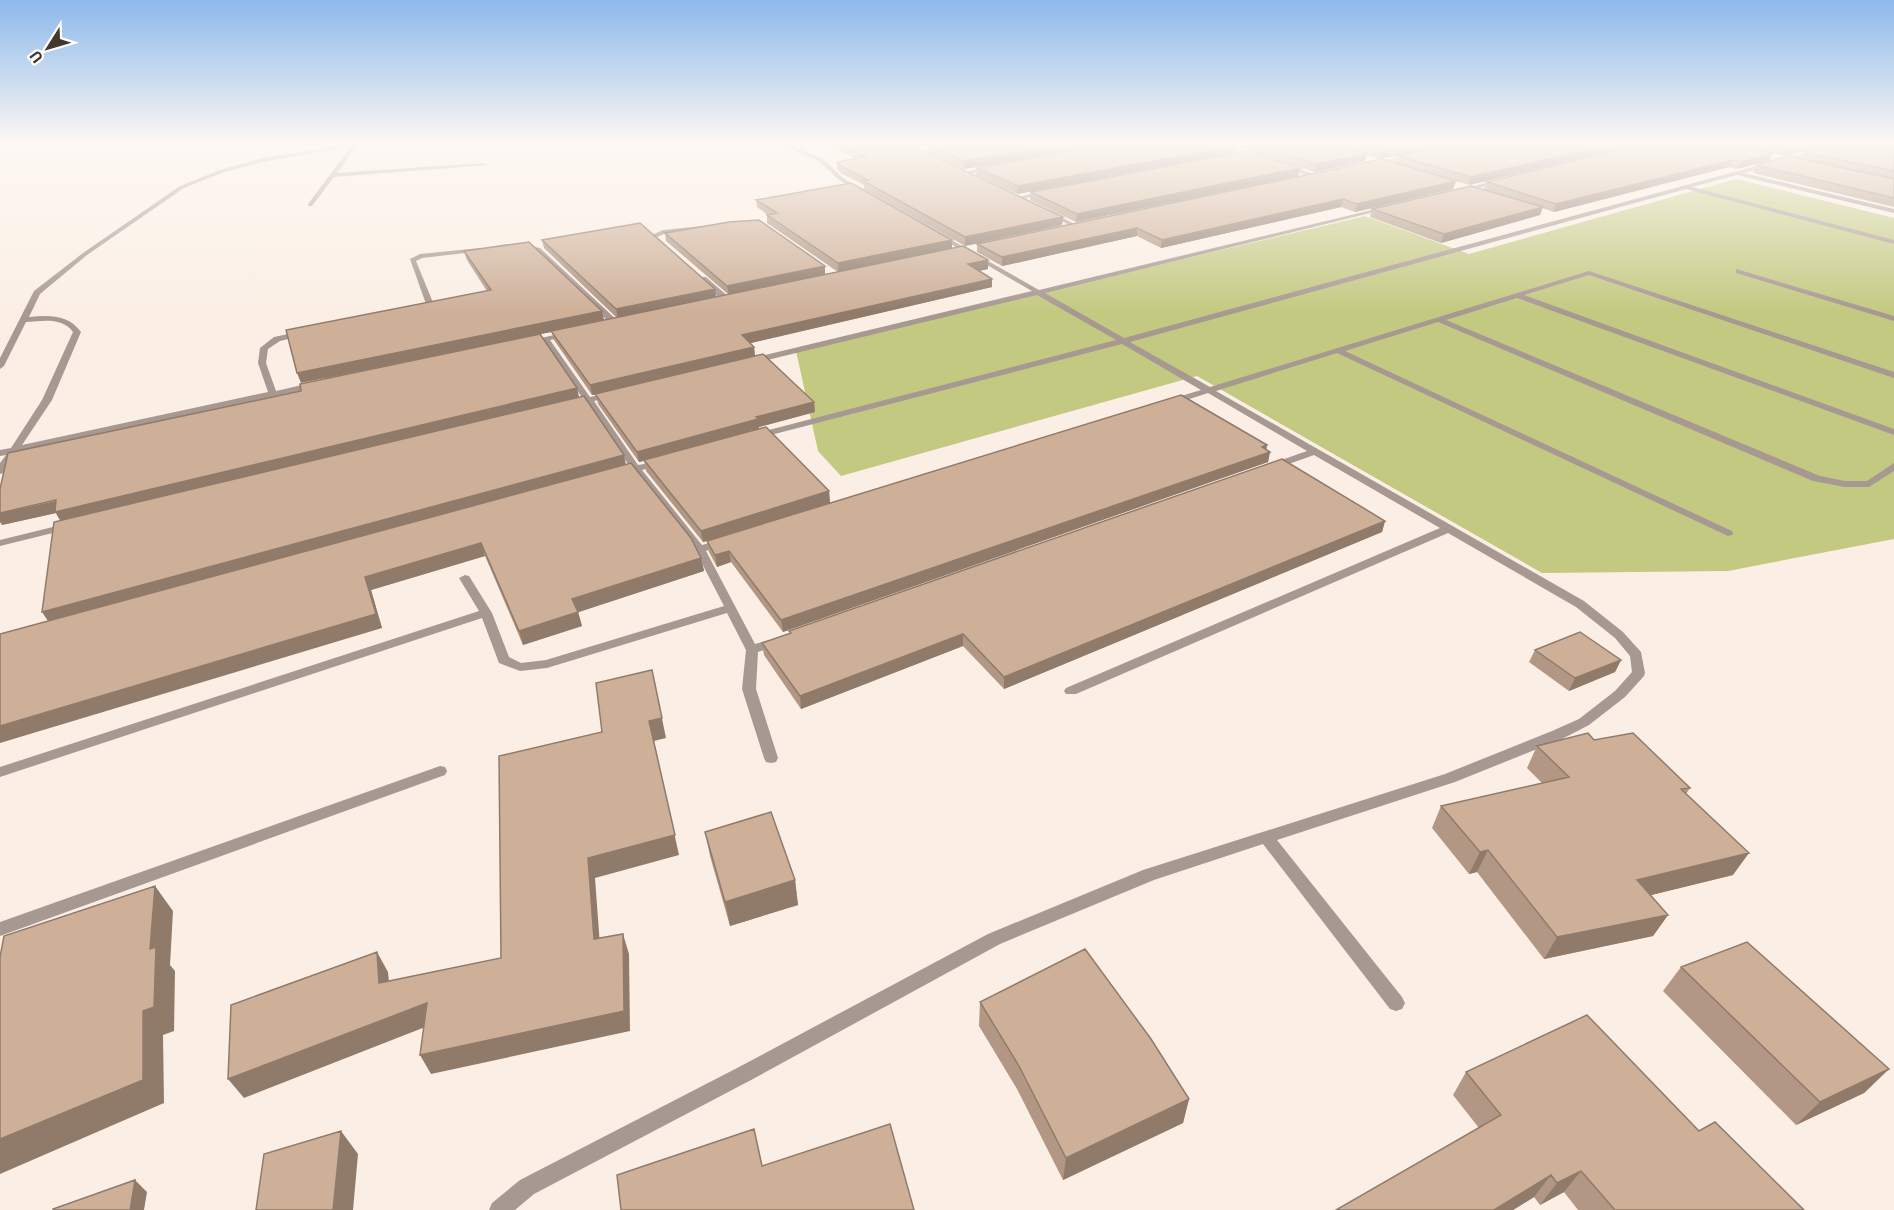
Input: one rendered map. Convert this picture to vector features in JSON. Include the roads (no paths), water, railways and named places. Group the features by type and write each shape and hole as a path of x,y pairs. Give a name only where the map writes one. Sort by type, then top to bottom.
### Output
{"street":[{"path":"0,366 30,303 45,286 85,254 165,199"},
{"path":"310,205 314,199"},
{"path":"1021,199 1028,203"},
{"path":"747,438 1123,340 1638,199"},
{"path":"1732,199 1894,242"},
{"path":"1847,199 1894,211"},
{"path":"738,364 1398,206"},
{"path":"1038,208 1075,226"},
{"path":"1553,216 1564,219"},
{"path":"1064,228 1086,224"},
{"path":"669,250 653,236 663,232 708,227"},
{"path":"499,1210 527,1187 746,1073 994,939 1149,875 1450,778 1557,735 1584,722 1620,694 1639,673 1636,655 1619,635 1580,604 935,232"},
{"path":"515,247 538,249 616,324"},
{"path":"950,252 976,247"},
{"path":"410,313 430,305 412,262 415,257 493,249"},
{"path":"1739,271 1894,319"},
{"path":"694,272 727,300"},
{"path":"1159,405 1589,273 1894,375"},
{"path":"1516,295 1894,432"},
{"path":"716,303 738,298"},
{"path":"1437,319 1817,479 1845,484 1869,484 1894,466"},
{"path":"0,471 47,400 77,333 73,324 63,320 23,320"},
{"path":"606,326 627,321"},
{"path":"273,393 262,363 264,348 278,339 307,332"},
{"path":"522,343 576,332"},
{"path":"545,339 636,469 700,549 752,650 749,689 771,758"},
{"path":"1336,350 1728,532"},
{"path":"0,453 329,382"},
{"path":"566,405 624,392"},
{"path":"1255,473 1314,452"},
{"path":"613,475 670,460"},
{"path":"0,543 81,523"},
{"path":"1071,691 1447,529"},
{"path":"700,549 734,538"},
{"path":"465,578 486,613 504,660 519,667 547,664 730,608"},
{"path":"0,772 486,613"},
{"path":"752,650 785,639"},
{"path":"0,928 440,771"},
{"path":"1266,837 1396,1003"}]}
